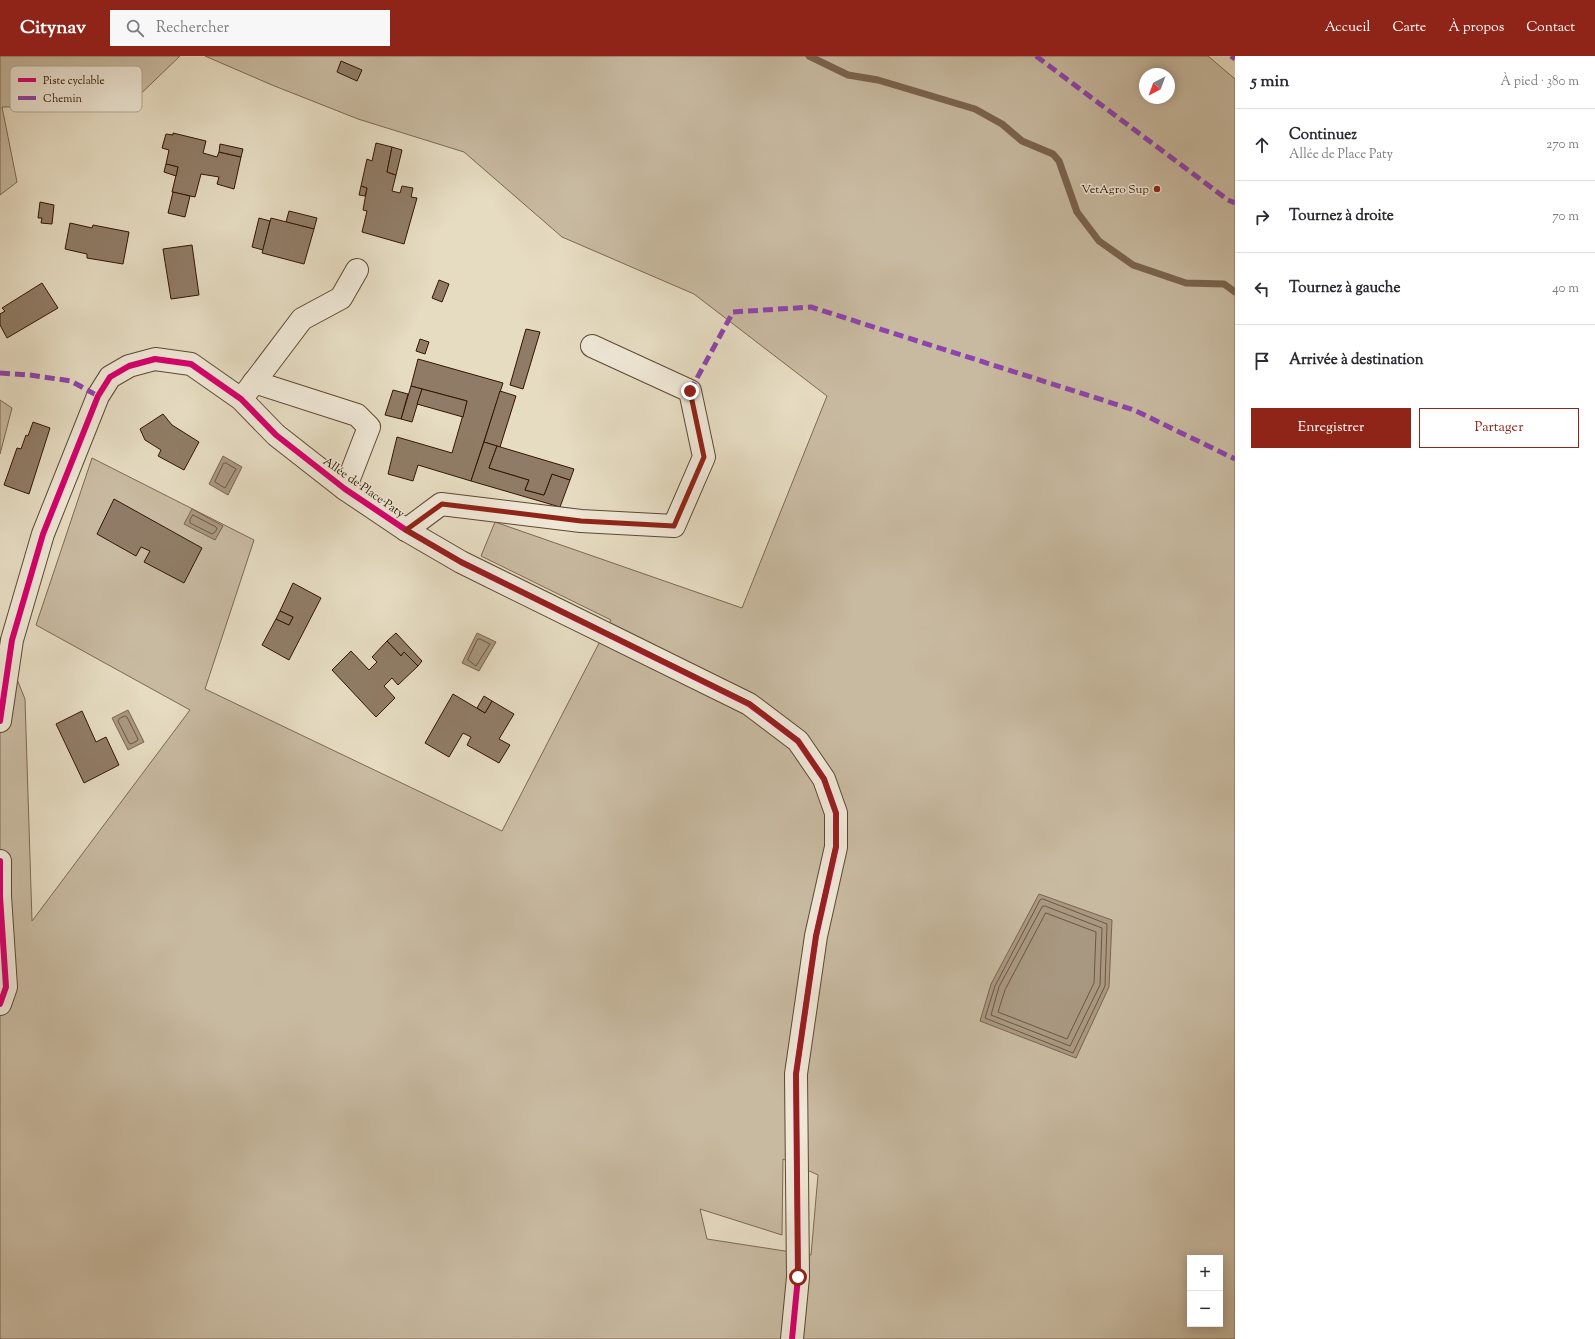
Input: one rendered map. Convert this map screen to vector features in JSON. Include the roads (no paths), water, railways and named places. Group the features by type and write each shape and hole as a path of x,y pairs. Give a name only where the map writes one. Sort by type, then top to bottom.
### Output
{"street":[{"path":"345,489 369,428 357,415 247,391 302,319 340,298 357,270"},
{"path":"406,530 442,504 581,521 674,526 704,457 690,391 592,346"},
{"name":"Allée de Place Paty","path":"0,721 12,640 43,534 98,396 110,377 129,366 155,359 191,364 247,391 276,435 345,489 406,530 468,565 750,704 798,741 824,779 836,813 836,846 816,936 796,1074 798,1277 792,1339"},
{"path":"0,861 0,896 6,986 0,1004"}],"water":[{"path":"223,456 242,467 228,495 209,484"},
{"path":"192,509 223,526 215,540 184,524"},
{"path":"477,633 496,642 479,671 462,663"},
{"path":"128,710 144,742 128,750 112,718"},
{"path":"1039,894 1112,920 1109,987 1076,1058 980,1021 991,984"}],"waterway":[{"path":"809,56 848,75 878,80 975,109 1002,124 1022,141 1053,154 1059,161 1077,212 1099,241 1133,265 1186,283 1224,284 1235,292"}],"place":[{"name":"VetAgro Sup","path":"1157,189"}]}
